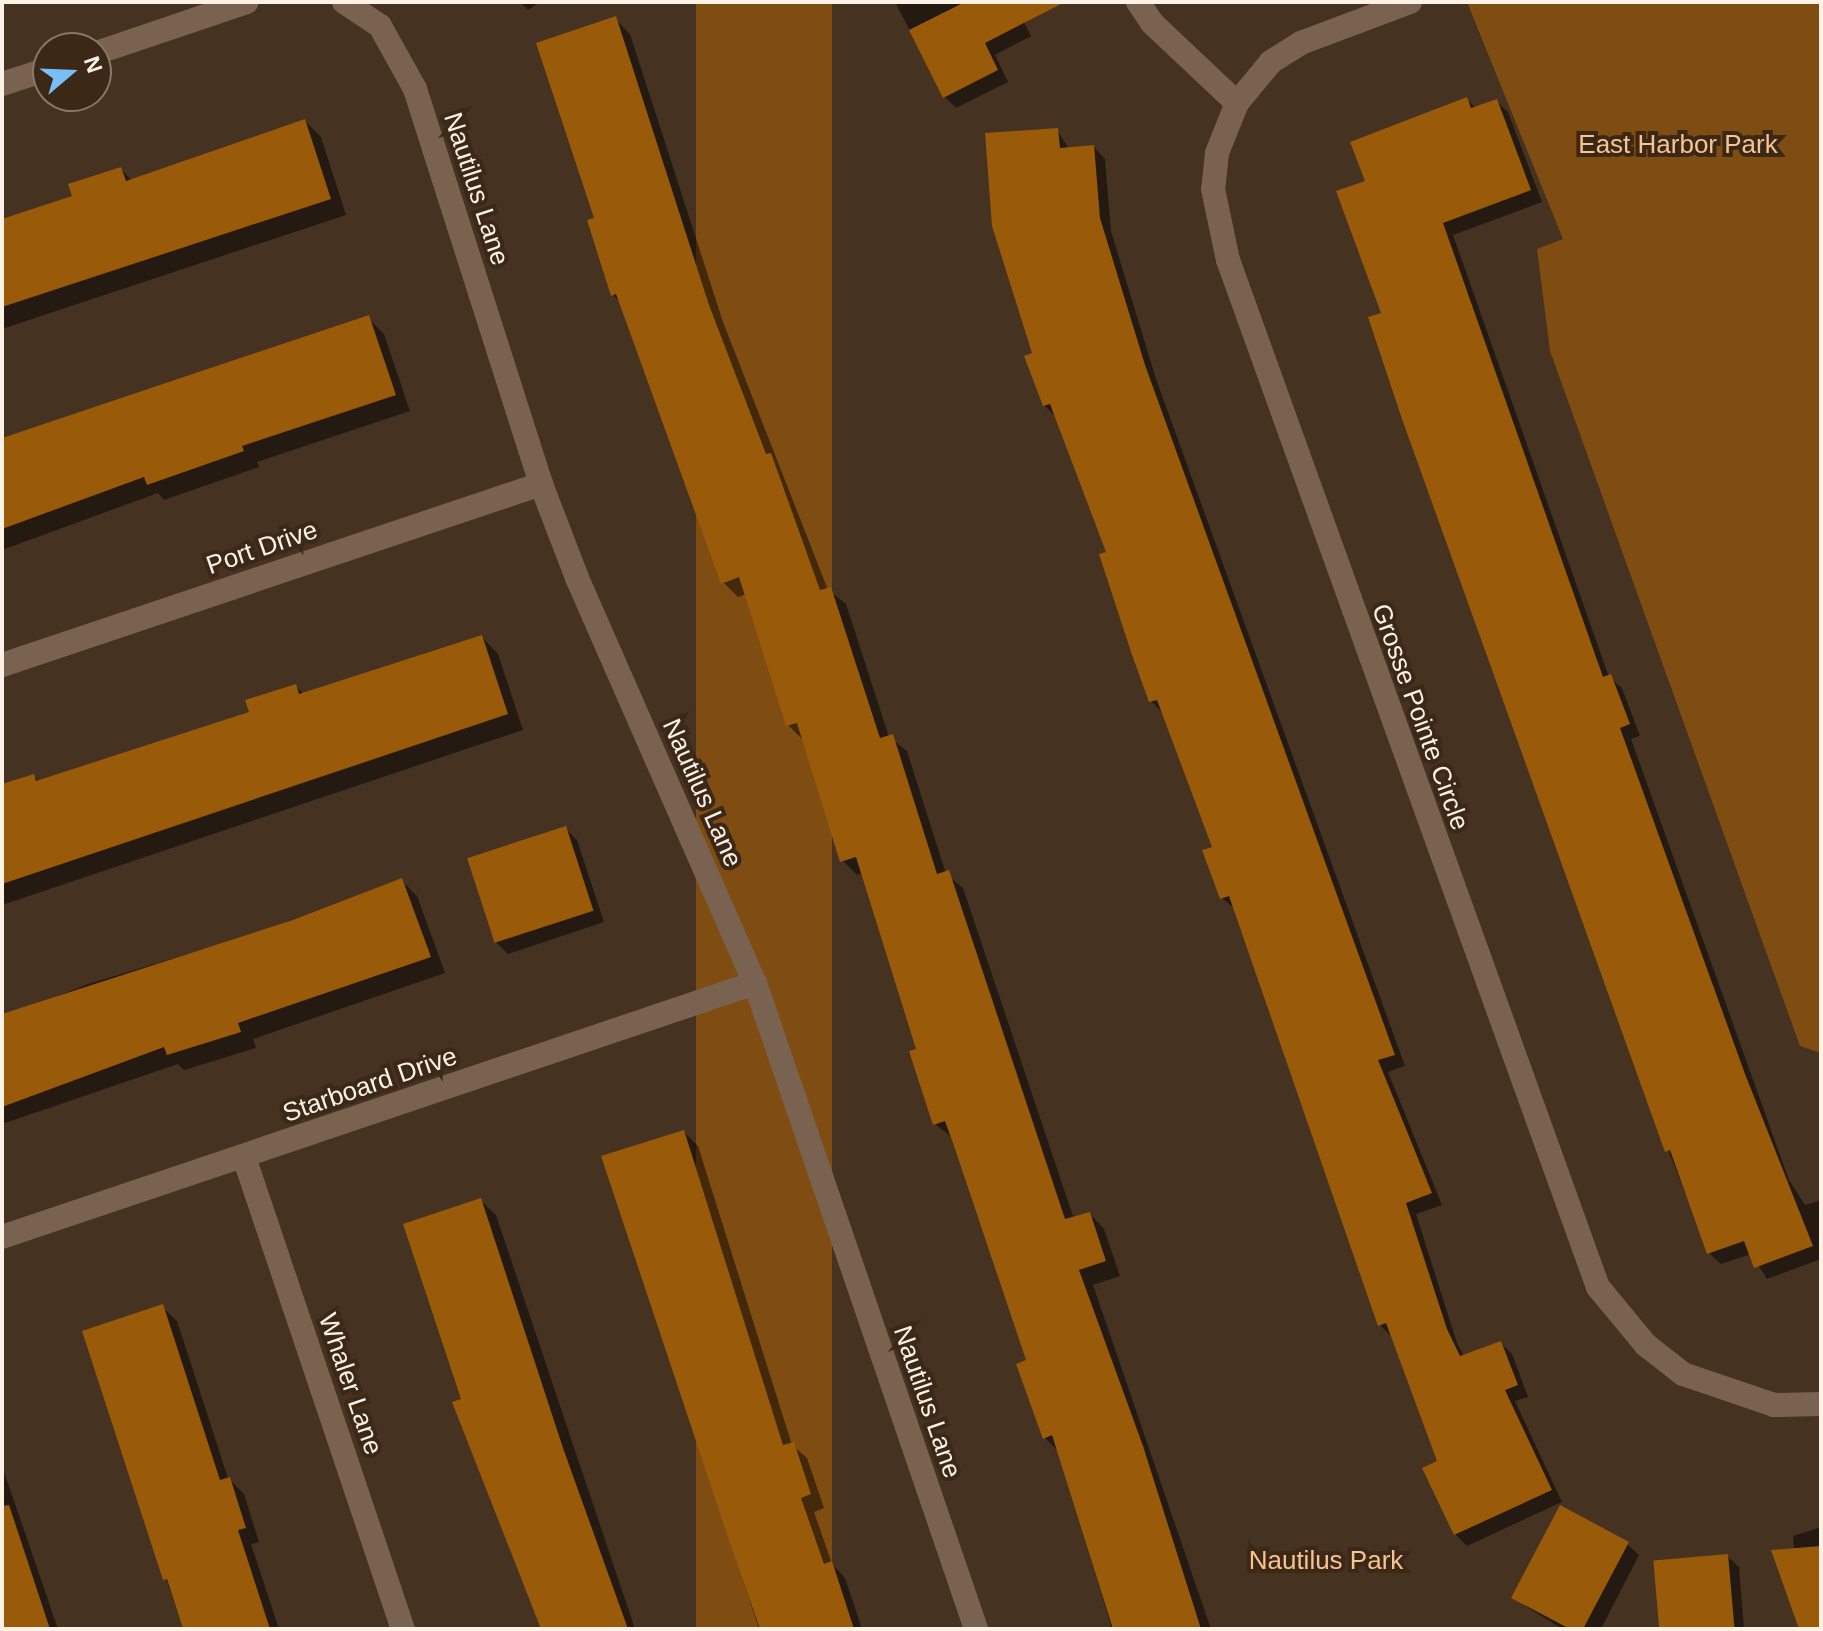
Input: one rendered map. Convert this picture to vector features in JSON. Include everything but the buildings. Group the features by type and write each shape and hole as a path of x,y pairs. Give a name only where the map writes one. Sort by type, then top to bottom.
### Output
{"street":[{"path":"112,48 247,2"},
{"name":"Nautilus Lane","path":"344,2 380,26 415,89 541,484 577,578 755,983 976,1629"},
{"path":"1138,2 1152,23 1237,103"},
{"name":"Grosse Pointe Circle","path":"1410,2 1301,43 1271,62 1237,103 1217,153 1213,189 1228,260 1598,1287 1646,1345 1683,1374 1774,1405 1821,1404"},
{"path":"2,84 32,74"},
{"name":"Port Drive","path":"2,665 541,484"},
{"name":"Starboard Drive","path":"2,1237 755,983"},
{"name":"Whaler Lane","path":"244,1157 403,1629"}],"green space":[{"path":"696,2 832,2 832,1629 696,1629"},
{"name":"East Harbor Park","path":"1467,2 1821,2 1821,1053 1800,1046 1550,351 1537,249 1563,239"}],"park label":[{"name":"Nautilus Park","path":"1326,1561"}]}
